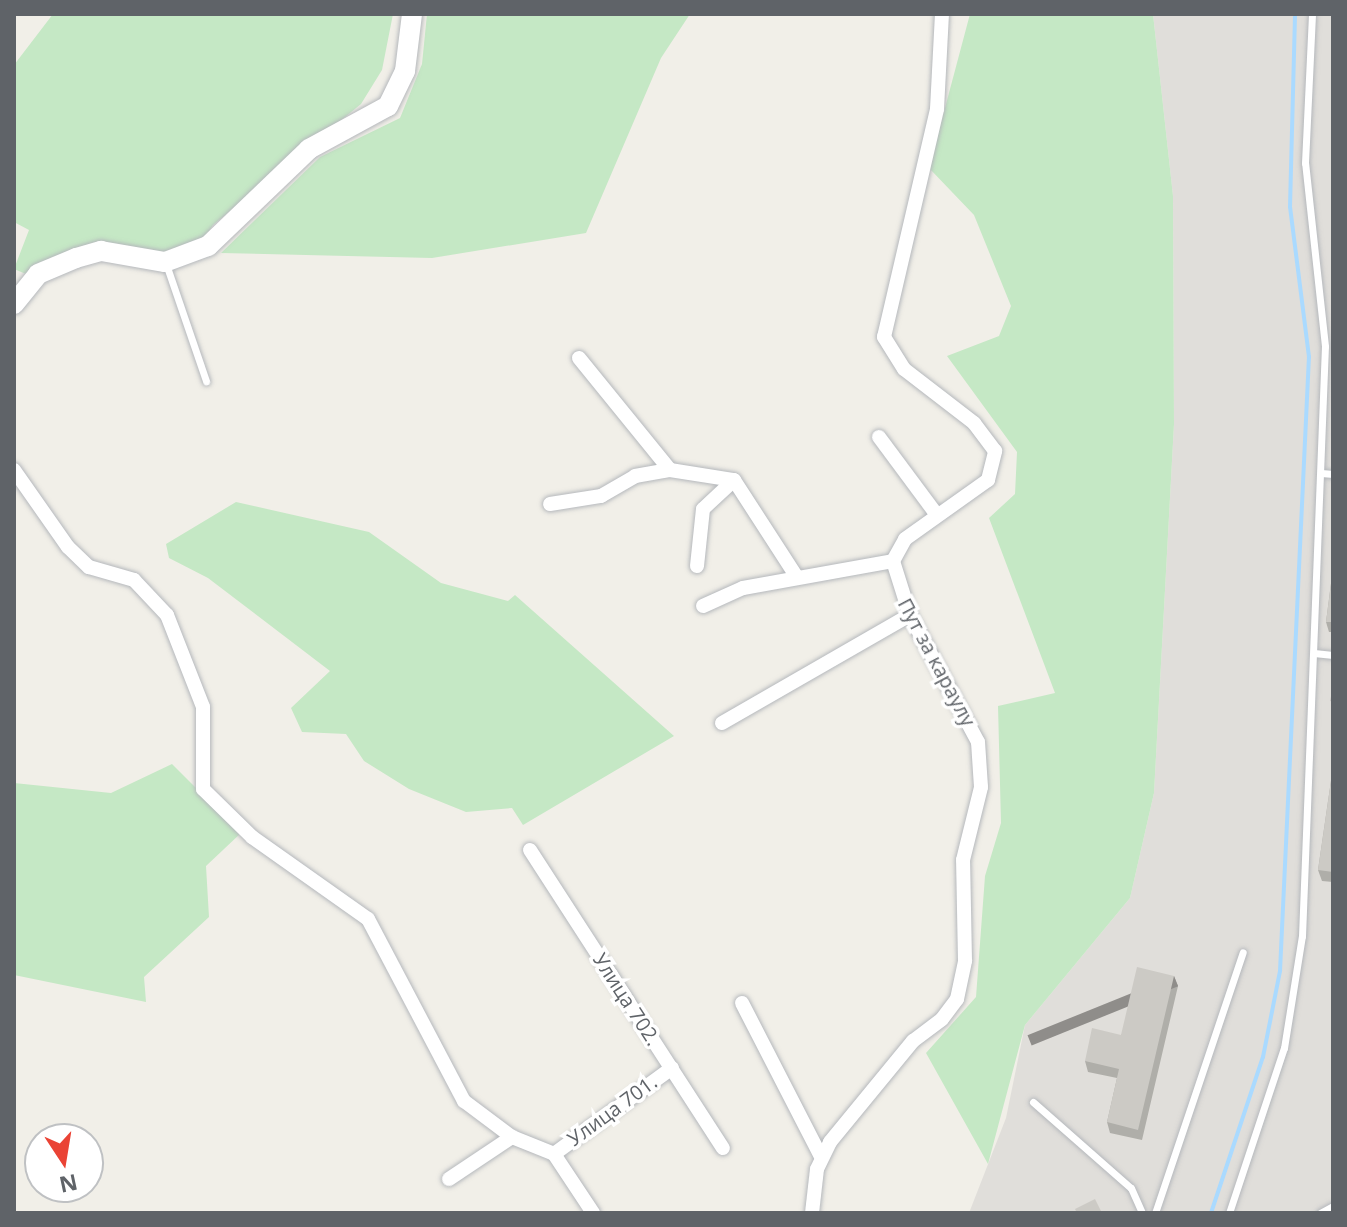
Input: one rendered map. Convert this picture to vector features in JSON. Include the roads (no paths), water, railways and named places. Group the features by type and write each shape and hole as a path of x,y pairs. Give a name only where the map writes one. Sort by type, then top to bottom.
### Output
{"main road":[{"path":"14,304 38,274 76,258 101,251 165,262 208,246 309,149 388,106 405,71 412,14"}],"street":[{"path":"703,606 796,576 893,561 905,539 988,480 995,458 974,423 904,369 884,337 937,109 942,14"},
{"path":"579,358 670,470"},
{"path":"879,437 937,515"},
{"path":"14,470 68,547 89,567 134,580 167,615 203,707 203,789 252,837 368,919 464,1101 512,1137 554,1154 593,1213"},
{"path":"550,504 601,496 635,476 670,470 734,480 796,576"},
{"path":"697,566 703,509 734,480"},
{"name":"Пут за караулу","path":"812,1213 821,1157 896,1060 942,1019 957,999 965,961 963,860 981,787 978,742 910,615 893,561"},
{"path":"722,723 910,615"},
{"name":"Улица 702.","path":"530,850 723,1148"},
{"path":"742,1003 821,1157"},
{"name":"Улица 701.","path":"554,1154 672,1068"},
{"path":"449,1179 512,1137"}],"lane":[{"path":"1229,1213 1284,1048 1302,936 1325,346 1305,163 1312,14"},
{"path":"165,262 206,381"},
{"path":"1321,473 1333,474"},
{"path":"1314,653 1333,655"},
{"path":"1155,1213 1243,952"},
{"path":"1033,1102 1131,1188 1142,1213"},
{"path":"1320,1213 1333,1206"}],"waterway":[{"path":"1211,1213 1263,1057 1280,971 1309,357 1290,207 1295,14"}]}
